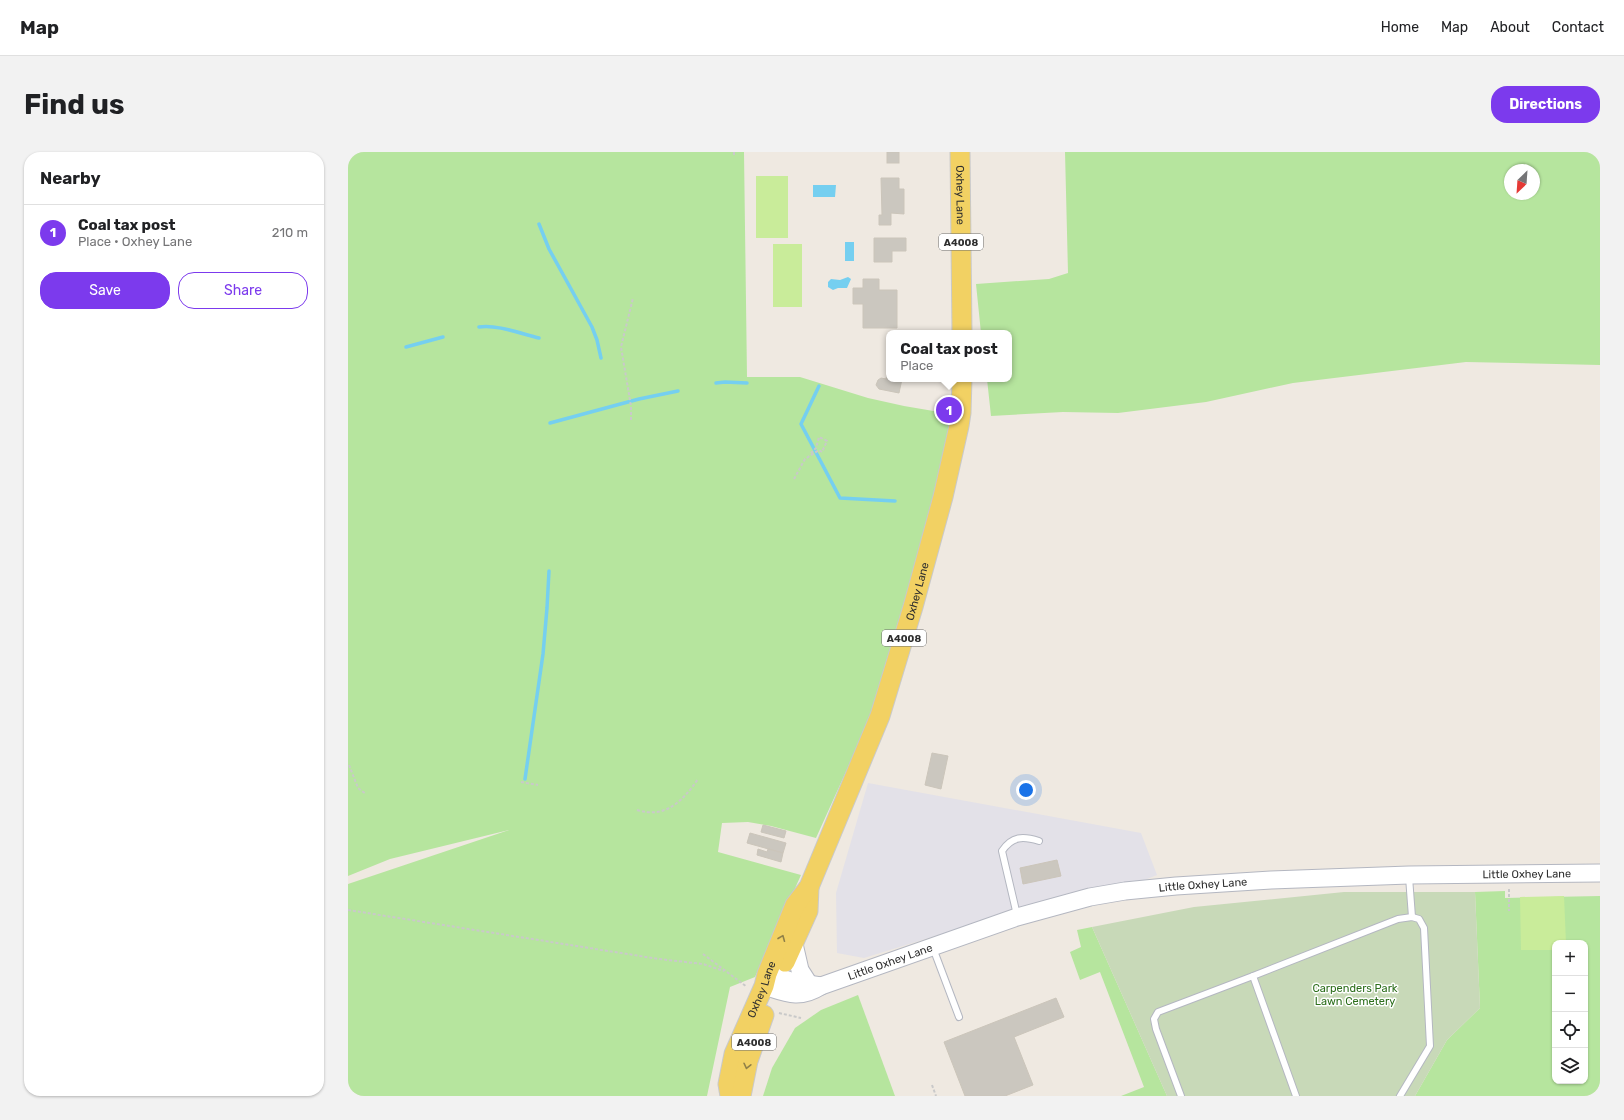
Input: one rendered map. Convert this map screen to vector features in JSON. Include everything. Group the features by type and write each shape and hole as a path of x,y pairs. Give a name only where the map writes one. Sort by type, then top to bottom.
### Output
{"main road":[{"name":"Oxhey Lane","path":"960,152 962,330"},
{"name":"Oxhey Lane","path":"730,1096 728,1084 734,1054 766,983 795,905 809,886 880,716 911,615 943,497 959,426 962,382"},
{"name":"Little Oxhey Lane","path":"815,985 1017,917 1090,897 1125,891 1271,880 1409,875 1600,873"},
{"name":"Oxhey Lane","path":"741,1096 766,983 794,944 808,911 809,886"},
{"path":"794,944 796,960 800,970 815,985"},
{"path":"766,983 815,985"}],"lane":[{"path":"1017,917 1002,851 1010,841 1020,838 1030,838 1039,841"},
{"path":"1409,875 1412,917"},
{"path":"1180,1096 1156,1029 1154,1018 1158,1012 1398,919 1412,917 1419,919 1424,928 1430,1046 1400,1096"},
{"path":"932,946 959,1017"},
{"path":"1253,976 1296,1096"}],"path":[{"path":"631,420 631,406 621,347 633,298"},
{"path":"794,479 805,459 819,450 822,452 827,441 819,437 816,448 811,453"},
{"path":"348,765 358,788 366,794"},
{"path":"637,810 647,813 664,811 687,793 698,779"},
{"path":"521,782 538,786"},
{"path":"1509,886 1509,911"},
{"path":"348,910 644,957 703,964 766,983"},
{"path":"703,954 724,971"},
{"path":"777,1013 801,1018"},
{"path":"932,1085 936,1096"}],"shaded area":[{"path":"868,783 1141,833 1157,875 1140,882 1016,911 864,958 837,953 836,893"}],"green space":[{"path":"348,152 744,152 747,377 800,377 868,398 957,415 886,683 816,838 771,826 748,822 722,823 718,852 801,875 755,977 730,987 707,1096 348,1096 348,884 509,830 390,859 348,876"},
{"path":"1065,152 1600,152 1600,365 1466,362 1293,383 1206,402 1118,413 1063,412 991,416 987,382 1012,382 1012,330 981,330 976,284 1049,279 1068,273"},
{"path":"756,176 788,176 788,238 756,238"},
{"path":"773,244 802,244 802,307 773,307"},
{"path":"1505,891 1505,898 1600,896 1600,1096 1415,1096 1447,1040 1480,1008 1475,892"},
{"name":"Carpenders Park Lawn Cemetery","path":"1344,892 1475,892 1480,1008 1447,1040 1415,1096 1167,1096 1092,927 1194,907"},
{"path":"1564,896 1566,940 1552,940 1552,950 1521,950 1520,897"},
{"path":"1092,927 1167,1096 1121,1096 1144,1087 1100,972 1080,980 1070,952 1081,947 1077,930"},
{"path":"858,995 895,1096 763,1096 772,1068 795,1028 821,1010"}],"water":[{"path":"813,185 836,185 835,197 813,197"},
{"path":"845,242 854,242 854,261 845,261"},
{"path":"848,277 851,279 847,288 838,288 833,290 828,287 828,282 831,279 840,280"}],"building":[{"path":"887,152 899,152 899,163 887,163"},
{"path":"881,178 899,178 899,189 904,189 904,214 891,213 891,225 879,225 879,215 882,215"},
{"path":"874,238 906,238 906,251 892,251 892,262 874,262"},
{"path":"863,279 879,279 879,290 897,290 897,328 863,328 863,304 853,304 853,288 863,288"},
{"path":"881,378 886,379 886,382 901,382 899,393 879,389 876,385 878,380"},
{"path":"932,753 948,756 941,789 925,785"},
{"path":"763,825 786,831 784,838 761,832"},
{"path":"750,833 786,843 783,853 747,843"},
{"path":"758,849 767,852 768,849 783,853 781,862 757,855"},
{"path":"1057,860 1061,876 1023,884 1020,868"},
{"path":"1056,998 1064,1017 1014,1037 1033,1085 1005,1096 965,1096 944,1042"}],"waterway":[{"path":"539,224 549,249 592,327 601,358"},
{"path":"479,327 486,326 501,328 539,338"},
{"path":"406,347 443,337"},
{"path":"716,383 747,383"},
{"path":"819,386 801,424 840,498 895,501"},
{"path":"550,423 639,399 678,391"},
{"path":"525,779 543,654 549,571"}],"place":[{"name":"Coal tax post","path":"949,410"}]}
